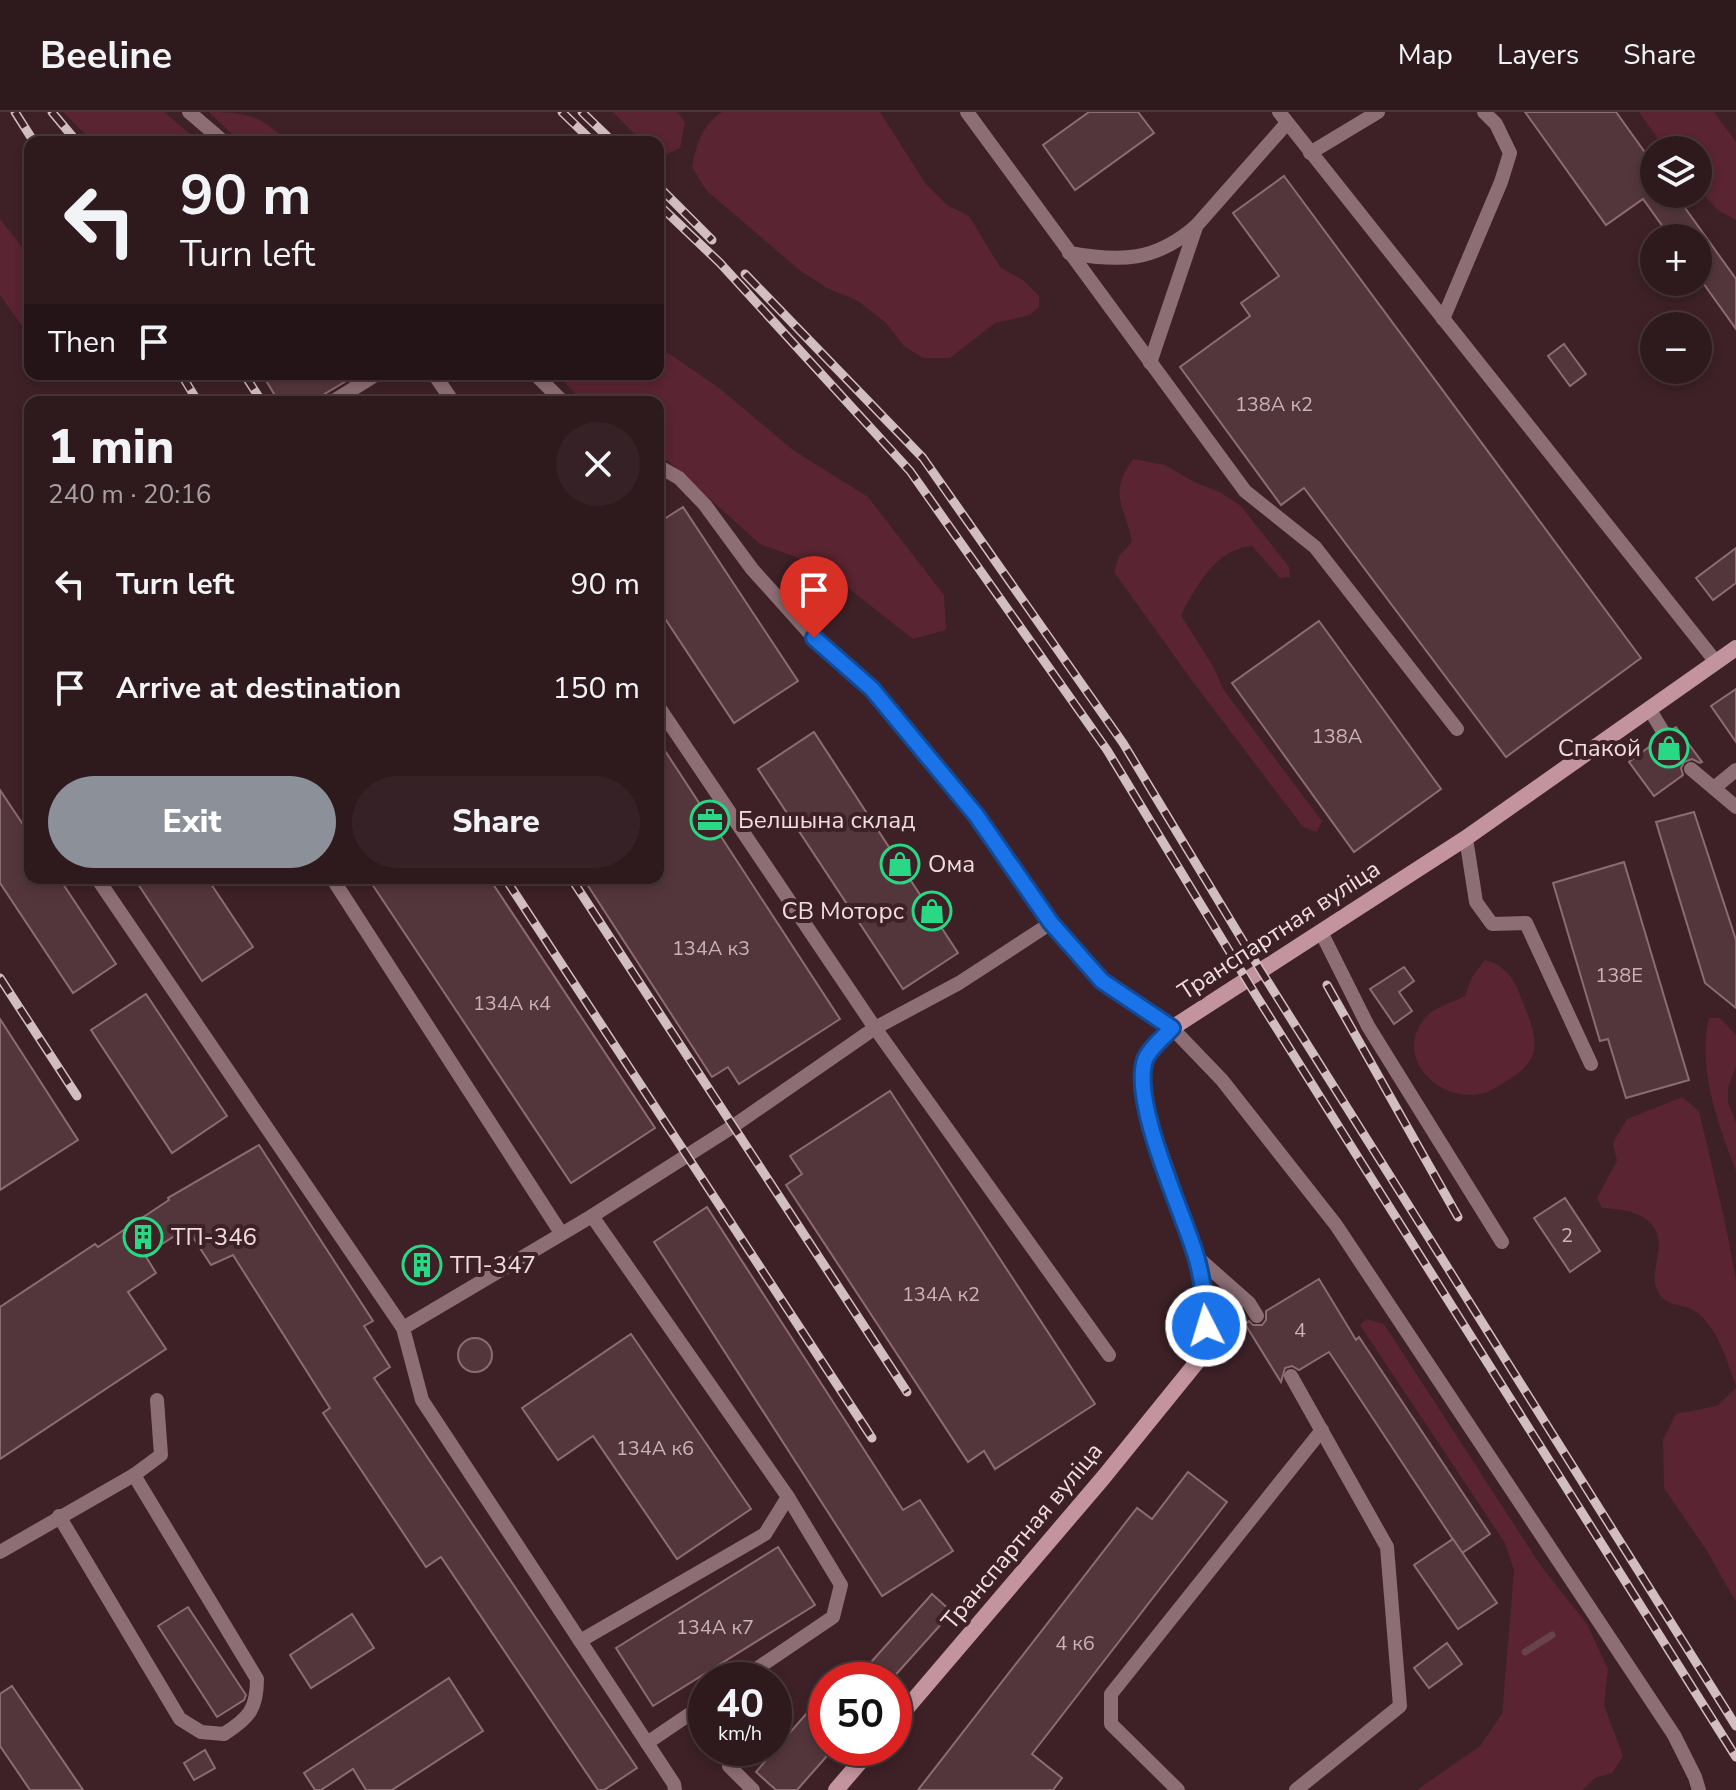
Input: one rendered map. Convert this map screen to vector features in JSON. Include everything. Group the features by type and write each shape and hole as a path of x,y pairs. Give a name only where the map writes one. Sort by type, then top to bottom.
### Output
{"main road":[{"name":"Транспартная вуліца","path":"912,1702 1093,1490 1197,1362 1206,1326 1204,1295 1197,1257 1145,1109 1141,1083 1146,1058 1172,1028 1466,838 1736,648"},
{"path":"836,1790 857,1766"}],"lane":[{"path":"189,112 217,136"},
{"path":"967,112 1245,491 1315,547 1457,729"},
{"path":"1310,153 1378,112"},
{"path":"1443,319 1501,182 1510,153 1496,124 1484,112"},
{"path":"1069,253 1107,259 1148,256 1182,238 1197,225 1283,118 1716,662"},
{"path":"1150,363 1197,225"},
{"path":"342,396 367,380"},
{"path":"541,380 557,396"},
{"path":"664,469 679,478 696,496 752,569 814,638 872,689 976,815 1051,923 1102,981 1172,1028 1222,1080 1336,1225 1674,1735 1699,1790"},
{"path":"1650,710 1665,735"},
{"path":"664,715 875,1028 1109,1355"},
{"path":"1691,769 1736,807"},
{"path":"1714,788 1736,770"},
{"path":"1466,838 1476,902 1492,924 1526,923 1591,1064"},
{"path":"101,884 403,1328 422,1400 674,1784 675,1790"},
{"path":"336,884 561,1233"},
{"path":"403,1328 592,1216 732,1127 875,1028 959,983 1051,923"},
{"path":"1321,932 1368,1026 1502,1242"},
{"path":"592,1216 788,1497 841,1585 833,1617 767,1662"},
{"path":"1197,1257 1249,1303 1257,1316"},
{"path":"1291,1376 1387,1547 1400,1706 1296,1790"},
{"path":"0,1552 134,1475 161,1455 157,1400"},
{"path":"1178,1790 1111,1724 1111,1694 1322,1430"},
{"path":"59,1516 180,1719 201,1732 224,1734 244,1721 257,1699 257,1679 134,1475"},
{"path":"580,1641 765,1534 788,1497"},
{"path":"647,1743 688,1715"},
{"path":"729,1766 753,1790"}],"shaded area":[{"path":"63,112 164,112 192,136 87,136"},
{"path":"209,112 252,117 281,136 234,136"},
{"path":"613,112 677,112 685,122 680,148 664,156 664,136 636,136"},
{"path":"722,112 880,112 925,183 947,205 969,216 1000,267 1024,281 1039,296 1039,307 1030,315 995,323 950,358 923,358 904,346 885,322 858,301 827,288 798,269 706,190 692,167 705,129"},
{"path":"1639,112 1714,112 1736,142 1736,220 1712,204 1712,136 1656,136"},
{"path":"0,219 24,249 24,329 0,295"},
{"path":"664,350 719,388 793,450 868,497 944,595 946,630 913,639 820,566 760,544 664,457 664,396 578,396 562,380 664,380"},
{"path":"1133,459 1165,465 1241,506 1289,567 1290,577 1280,578 1252,546 1239,549 1209,570 1181,615 1214,668 1223,689 1322,821 1317,832 1303,827 1114,572 1119,556 1132,542 1119,492"},
{"path":"1485,960 1502,968 1513,981 1532,1025 1534,1051 1520,1072 1491,1090 1467,1095 1451,1092 1425,1074 1417,1061 1414,1047 1417,1031 1430,1013 1465,996 1472,977"},
{"path":"1709,1018 1720,1018 1736,1035 1736,1067 1728,1087 1728,1102 1736,1123 1736,1171 1711,1096 1706,1057"},
{"path":"1682,1097 1699,1111 1736,1280 1736,1386 1721,1345 1710,1326 1695,1311 1666,1301 1658,1292 1655,1278 1659,1244 1650,1222 1636,1214 1602,1208 1597,1198 1617,1161 1613,1143 1627,1119"},
{"path":"1367,1319 1384,1324 1541,1566 1587,1624 1608,1669 1604,1705 1623,1756 1612,1773 1595,1778 1582,1790 1417,1790 1480,1746 1502,1714 1514,1570 1505,1543 1360,1325"},
{"path":"1736,1388 1736,1602 1707,1551 1664,1488 1663,1439 1676,1414 1717,1406"}],"building":[{"path":"1089,112 1138,112 1154,133 1075,190 1043,145"},
{"path":"1525,112 1616,112 1640,145 1640,201 1606,225"},
{"path":"1284,176 1641,658 1506,757 1304,488 1281,505 1180,367 1250,316 1241,303 1279,276 1233,213"},
{"path":"1649,208 1685,208 1697,224 1661,224"},
{"path":"1712,246 1736,279 1736,329 1712,296"},
{"path":"1564,344 1586,374 1570,386 1548,356"},
{"path":"266,380 348,380 321,396 275,396"},
{"path":"683,507 798,681 734,723 664,617 664,519"},
{"path":"1736,548 1736,583 1713,600 1696,578"},
{"path":"1319,621 1441,789 1354,852 1232,683"},
{"path":"1736,689 1736,742 1711,706"},
{"name":"Спакой","path":"1676,727 1702,762 1692,759 1684,762 1681,768 1683,775 1654,796 1629,762 1657,741 1664,745 1671,743"},
{"path":"814,732 958,953 903,989 758,769"},
{"path":"664,749 840,1019 739,1084 728,1067 712,1077 587,884 664,884"},
{"path":"0,790 24,826 24,884 63,884 116,964 73,993 0,883"},
{"path":"1694,812 1736,940 1736,1008 1705,983 1656,822"},
{"path":"1624,862 1689,1080 1626,1098 1608,1039 1600,1041 1553,883"},
{"path":"138,884 211,884 253,947 202,981"},
{"path":"372,884 493,884 655,1128 571,1183"},
{"path":"1404,967 1414,981 1399,992 1412,1011 1394,1024 1370,989"},
{"path":"146,994 227,1116 172,1153 91,1030"},
{"path":"0,1019 78,1140 0,1190"},
{"path":"890,1091 1095,1404 995,1469 984,1451 968,1462 786,1185 802,1174 790,1156"},
{"path":"259,1145 373,1321 364,1326 390,1367 374,1378 637,1768 604,1790 598,1790 441,1557 426,1567 323,1413 330,1408 233,1255 211,1265 187,1228 145,1255 156,1273 128,1292 166,1349 0,1459 0,1307 95,1244 98,1247 168,1198"},
{"path":"1565,1198 1600,1251 1570,1272 1534,1218"},
{"path":"707,1207 903,1510 920,1500 953,1551 882,1596 654,1242"},
{"path":"1319,1279 1356,1340 1359,1337 1490,1534 1462,1553 1329,1352 1299,1370 1292,1366 1285,1368 1281,1382 1245,1324 1249,1321 1253,1325 1262,1325 1266,1320 1266,1311"},
{"path":"631,1334 751,1509 677,1559 593,1436 558,1460 522,1408"},
{"path":"475,1338 487,1343 492,1355 487,1367 475,1372 463,1367 458,1355 463,1343"},
{"path":"1188,1472 1227,1502 1032,1754 1062,1778 1053,1790 918,1790 1137,1508 1152,1519"},
{"path":"1453,1539 1497,1603 1458,1629 1414,1565"},
{"path":"778,1547 815,1605 724,1662 688,1662 688,1684 653,1706 616,1648"},
{"path":"932,1594 952,1612 907,1662 871,1662"},
{"path":"188,1607 246,1695 244,1700 217,1717 158,1626"},
{"path":"352,1614 374,1648 311,1688 290,1655"},
{"path":"1447,1643 1462,1664 1429,1688 1414,1668"},
{"path":"449,1678 483,1731 392,1790 366,1790 353,1769 321,1790 315,1790 304,1773"},
{"path":"12,1686 83,1790 30,1790 0,1746 0,1694"},
{"path":"808,1712 808,1766 818,1766 797,1790 776,1790 756,1772 761,1766 792,1766 792,1730"},
{"path":"205,1750 215,1768 194,1780 184,1763"}],"waterway":[{"path":"1525,1652 1552,1635"}],"railway":[{"path":"15,112 30,136"},
{"path":"52,112 72,136"},
{"path":"562,112 587,136"},
{"path":"582,112 607,136"},
{"path":"664,192 712,240"},
{"path":"664,210 720,263 910,471 1107,750 1257,997 1736,1757"},
{"path":"745,274 923,458 1123,743 1261,971 1736,1726"},
{"path":"185,380 194,396"},
{"path":"248,380 258,396"},
{"path":"509,884 872,1438"},
{"path":"575,884 907,1392"},
{"path":"0,978 77,1096"},
{"path":"1327,985 1458,1217"}],"place":[{"name":"Спакой","path":"1669,748"},
{"name":"Белшына склад","path":"710,820"},
{"name":"Ома","path":"900,864"},
{"name":"СВ Моторс","path":"932,911"},
{"name":"ТП-346","path":"143,1237"},
{"name":"ТП-347","path":"422,1265"}],"route":[{"path":"814,638 872,689 976,815 1051,923 1102,981 1172,1028 1146,1058 1141,1083 1145,1109 1197,1257 1206,1326"}]}
